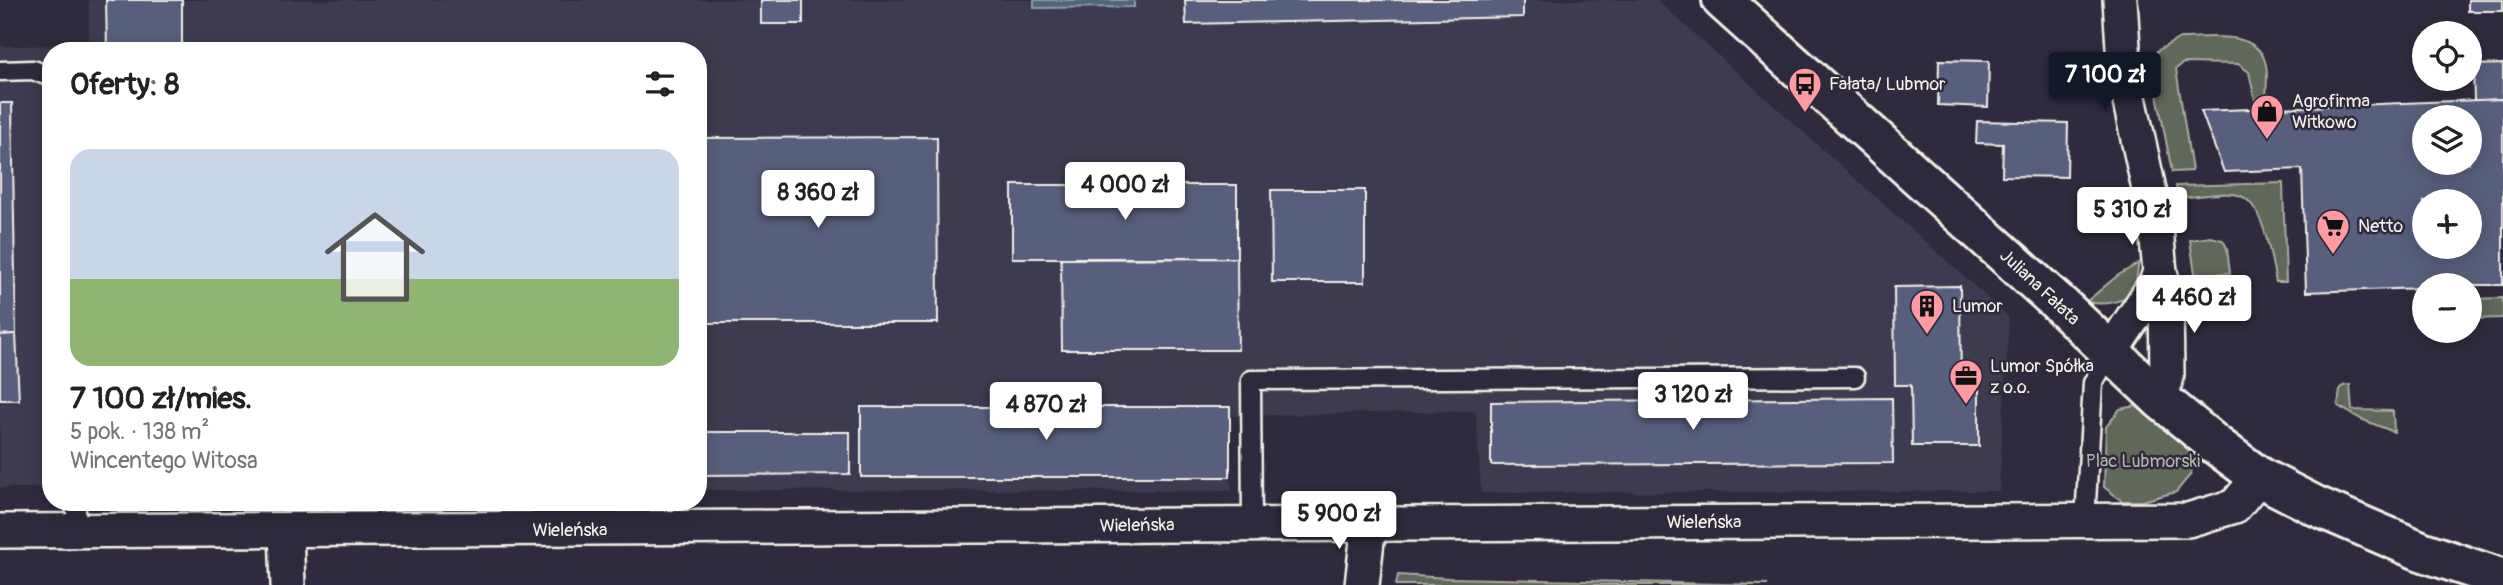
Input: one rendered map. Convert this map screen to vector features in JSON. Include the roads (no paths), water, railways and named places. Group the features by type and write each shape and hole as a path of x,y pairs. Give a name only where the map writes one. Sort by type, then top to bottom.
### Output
{"main road":[{"name":"Juliana Fałata","path":"1722,0 2053,298 2161,400 2259,477 2367,529 2503,579"}],"street":[{"path":"2120,0 2125,79 2155,216 2160,272 2166,296 2167,375 2161,400"},
{"path":"2110,353 2160,272"},
{"name":"Wieleńska","path":"0,531 76,517 286,532 1369,523 2188,520 2235,506 2259,477"},
{"path":"1362,585 1369,523"},
{"path":"286,532 288,585"}],"lane":[{"path":"0,71 33,70 42,74"},
{"path":"2085,520 2093,383 2110,353"},
{"path":"1251,524 1251,380 1855,377"}],"water":[{"path":"1034,0 1134,0 1134,7 1034,8"}],"place":[{"name":"Fałata/ Lubmor","path":"1805,114"},
{"name":"Agrofirma Witkowo","path":"2267,141"},
{"name":"Netto","path":"2333,256"},
{"name":"Lumor","path":"1927,336"},
{"name":"Lumor Spółka z o.o.","path":"1966,406"}],"park label":[{"name":"Plac Lubmorski","path":"2143,461"}]}
